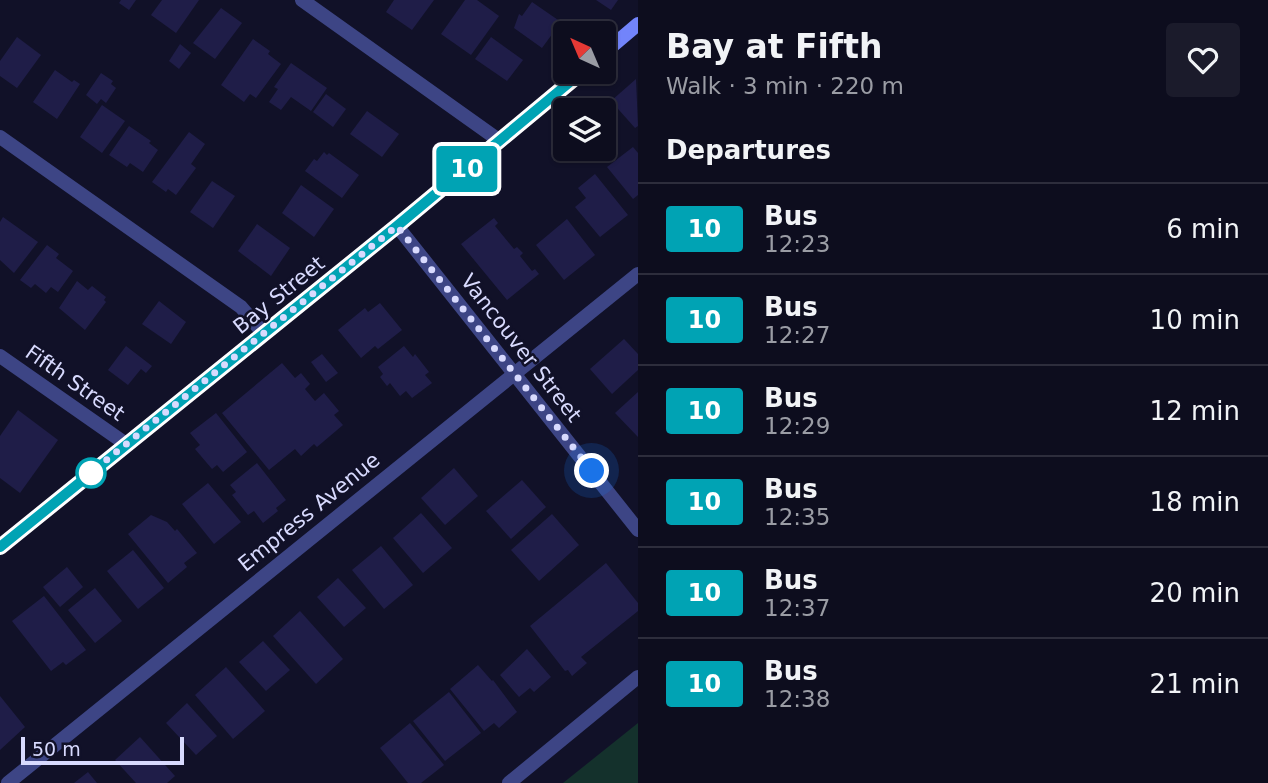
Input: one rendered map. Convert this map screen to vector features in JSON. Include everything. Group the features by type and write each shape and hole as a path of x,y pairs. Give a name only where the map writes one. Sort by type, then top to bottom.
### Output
{"main road":[{"path":"616,43 638,24"},
{"name":"Bay Street","path":"0,547 397,226 568,84"}],"street":[{"path":"302,0 500,141"},
{"path":"0,137 241,307 264,334"},
{"name":"Vancouver Street","path":"397,226 638,530"},
{"name":"Empress Avenue","path":"8,783 638,274"},
{"name":"Fifth Street","path":"0,356 126,444"},
{"path":"509,783 638,677"}],"green space":[{"path":"638,723 638,783 563,783"}],"building":[{"path":"121,0 136,0 129,10 119,3"},
{"path":"162,0 199,0 176,33 151,15"},
{"path":"394,0 434,0 412,30 386,12"},
{"path":"465,0 477,0 499,16 471,55 441,34"},
{"path":"596,0 618,0 611,10"},
{"path":"532,2 560,21 553,21 553,33 542,48 514,28 519,14 522,16"},
{"path":"221,8 242,23 215,59 193,43"},
{"path":"17,37 41,55 17,88 0,76 0,61"},
{"path":"491,37 523,60 507,81 475,59"},
{"path":"253,39 270,51 268,54 281,64 256,98 250,94 244,102 221,85"},
{"path":"180,44 191,53 179,69 169,61"},
{"path":"291,63 327,88 311,111 291,97 281,110 269,102 278,89 274,87"},
{"path":"55,70 72,82 74,80 80,84 57,119 33,102"},
{"path":"101,73 113,81 111,84 116,88 106,103 101,99 97,104 86,95"},
{"path":"636,79 638,126 635,128 616,107 614,98"},
{"path":"326,94 346,109 333,127 313,112"},
{"path":"102,105 125,121 102,153 80,137"},
{"path":"367,111 399,134 382,157 350,134"},
{"path":"129,126 151,141 149,143 158,150 143,172 130,163 127,167 109,155"},
{"path":"189,132 205,144 191,164 196,168 176,195 168,189 166,192 152,182"},
{"path":"633,147 638,153 638,195 633,199 607,167"},
{"path":"324,152 359,175 342,198 305,171 314,159 317,161"},
{"path":"595,174 628,215 600,237 575,207 586,198 578,188"},
{"path":"212,181 235,196 213,228 190,212"},
{"path":"301,185 334,209 314,237 282,213"},
{"path":"3,217 38,242 14,273 0,260 0,222"},
{"path":"494,218 498,223 495,226 514,249 517,247 523,253 520,256 532,271 535,269 539,274 507,300 461,244"},
{"path":"567,219 595,255 564,280 536,245"},
{"path":"257,224 290,248 271,276 238,251"},
{"path":"47,245 59,254 56,258 73,271 58,292 51,287 46,293 35,284 31,288 20,280"},
{"path":"77,281 88,290 92,286 106,297 106,302 85,330 59,308"},
{"path":"159,301 186,322 171,344 142,324"},
{"path":"380,303 402,330 378,349 375,346 361,358 338,330 365,308 368,312"},
{"path":"624,339 638,354 638,370 612,394 590,369"},
{"path":"126,346 152,366 146,373 141,369 128,385 108,370"},
{"path":"404,346 413,357 415,354 429,372 425,375 432,383 412,398 406,391 400,396 390,383 387,386 380,377 383,374 378,367"},
{"path":"322,354 338,373 326,382 311,362"},
{"path":"282,363 295,378 301,373 310,384 305,389 315,401 324,393 339,411 334,415 343,425 317,447 314,444 301,456 295,449 269,470 222,413"},
{"path":"638,392 638,437 615,413"},
{"path":"18,410 58,440 20,493 0,478 0,436"},
{"path":"216,413 247,452 223,472 217,465 212,469 195,449 200,445 190,433"},
{"path":"257,463 286,500 276,508 278,511 263,523 254,511 248,515 232,495 236,492 230,485"},
{"path":"454,468 478,496 445,525 421,498"},
{"path":"522,480 546,507 511,539 486,511"},
{"path":"208,483 241,522 214,544 182,504"},
{"path":"421,513 452,548 423,573 393,538"},
{"path":"552,514 579,545 539,581 511,550"},
{"path":"151,515 167,522 175,531 177,529 197,553 184,563 187,567 168,583 128,534"},
{"path":"381,546 413,585 384,609 352,570"},
{"path":"133,550 164,588 138,609 107,571"},
{"path":"606,563 638,603 638,611 581,657 587,663 572,676 568,670 565,671 530,626"},
{"path":"67,567 83,587 60,607 43,587"},
{"path":"338,578 366,608 344,627 317,597"},
{"path":"95,588 122,621 95,643 68,610"},
{"path":"44,596 86,650 66,665 63,662 51,671 12,621"},
{"path":"300,611 343,659 316,684 273,636"},
{"path":"263,641 290,670 266,691 239,662"},
{"path":"527,649 551,677 534,692 530,688 519,697 500,675"},
{"path":"478,665 517,712 499,728 494,723 484,731 450,689"},
{"path":"226,667 265,711 233,739 195,695"},
{"path":"449,692 481,733 445,761 413,721"},
{"path":"0,696 25,727 0,750"},
{"path":"187,703 217,736 196,755 166,723"},
{"path":"410,723 444,765 421,783 408,783 380,748"},
{"path":"140,737 175,776 167,783 136,783 115,760"},
{"path":"88,772 97,783 74,783"}],"bus line":[{"name":"10","path":"0,547 397,226 568,84"}],"route":[{"path":"91,473 84,478 397,226 592,471"}]}
